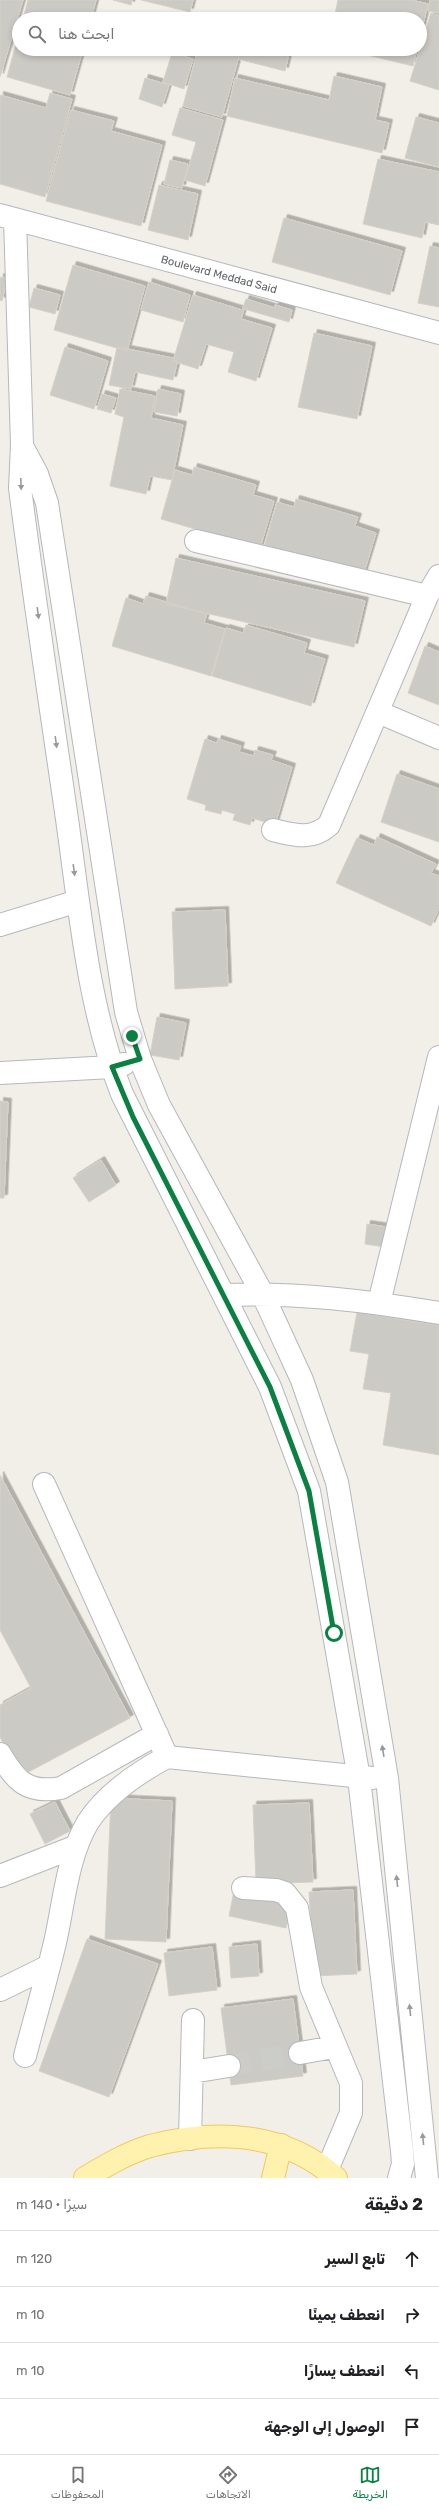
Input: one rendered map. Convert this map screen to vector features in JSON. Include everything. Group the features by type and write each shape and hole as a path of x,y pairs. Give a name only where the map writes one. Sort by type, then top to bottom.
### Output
{"main road":[{"path":"85,2178 109,2164 149,2147 190,2139 255,2138 281,2145 308,2157 332,2174"},
{"path":"273,2178 281,2145"}],"street":[{"name":"Boulevard Meddad Said","path":"8,217 439,333"},
{"path":"8,217 22,445 21,493 78,901 97,1014 112,1067 133,1117 225,1295 270,1387 309,1491 359,1778 402,2151 403,2164 399,2178"},
{"path":"22,445 37,474 47,503 126,1012 140,1059 159,1105 262,1293 302,1380 338,1482 387,1778 427,2178"},
{"path":"196,540 426,596"},
{"path":"273,830 300,836 311,836 321,832 329,825 426,596 439,576"},
{"path":"378,712 439,738"},
{"path":"0,925 78,901"},
{"path":"379,1303 439,1057"},
{"path":"0,1073 112,1067 140,1059"},
{"path":"225,1295 262,1293 379,1303 439,1313"},
{"path":"44,1484 167,1757"},
{"path":"0,1754 17,1779 38,1789 49,1790 61,1788 157,1734"},
{"path":"25,2056 49,1966 76,1846 89,1822 109,1798 144,1769 167,1757 183,1757 359,1778 387,1778"},
{"path":"0,1876 76,1846"},
{"path":"243,1888 276,1890 285,1893 297,1908 311,1988 334,2047 351,2083 352,2098 346,2128 332,2174"},
{"path":"0,1990 49,1966"},
{"path":"190,2139 193,2020"},
{"path":"300,2053 334,2047"},
{"path":"192,2072 229,2066"}],"building":[{"path":"0,0 23,0 19,12 12,12 12,37 0,77"},
{"path":"28,0 96,0 93,12 25,12"},
{"path":"113,0 132,0 131,5"},
{"path":"141,0 193,0 190,12"},
{"path":"338,0 411,0 428,4 426,12 335,12"},
{"path":"430,0 439,0 439,13 428,11"},
{"path":"431,13 439,16 439,90 410,81 418,56 427,56 427,26"},
{"path":"13,56 81,56 70,95 7,77"},
{"path":"171,56 182,56 193,59 184,89 163,82"},
{"path":"196,56 239,56 222,117 183,106"},
{"path":"239,56 288,56 285,71 238,59"},
{"path":"371,56 415,56 413,66"},
{"path":"334,76 382,87 375,120 389,123 382,153 227,116 235,78 329,100"},
{"path":"145,78 169,85 162,107 139,99"},
{"path":"50,93 72,99 45,197 0,184 0,95 46,108"},
{"path":"180,108 223,120 205,186 185,180 196,142 172,135"},
{"path":"71,110 114,121 111,131 162,145 141,226 46,201"},
{"path":"416,117 439,123 439,167 405,158"},
{"path":"378,159 439,172 439,225 425,222 422,238 363,224"},
{"path":"170,160 188,164 182,188 164,184"},
{"path":"159,185 198,194 188,240 148,230"},
{"path":"284,218 402,251 390,295 272,262"},
{"path":"430,246 439,248 439,307 418,303"},
{"path":"73,265 145,286 127,351 54,330"},
{"path":"0,277 7,279 2,301 0,300"},
{"path":"149,282 190,295 183,322 141,310"},
{"path":"34,288 60,295 55,314 29,307"},
{"path":"193,295 242,310 246,299 275,308 275,305 292,310 289,322 244,309 241,319 272,328 256,381 228,372 234,352 206,344 198,369 173,361"},
{"path":"314,333 372,346 357,419 298,407"},
{"path":"65,347 108,361 94,409 50,395"},
{"path":"117,347 178,359 173,380 135,372 131,389 109,385"},
{"path":"120,389 155,396 151,418 183,425 172,480 150,476 146,494 110,486 124,417 115,414"},
{"path":"158,389 181,394 177,416 154,412"},
{"path":"102,394 116,398 111,413 97,409"},
{"path":"194,467 256,485 253,495 274,501 260,548 161,519 175,470 192,475"},
{"path":"296,499 358,517 355,526 376,533 362,579 263,551 277,502 294,507"},
{"path":"176,558 365,601 354,647 166,604"},
{"path":"146,596 207,614 204,623 225,629 211,676 112,646 126,598 143,604"},
{"path":"246,625 307,643 304,653 325,659 311,706 212,676 226,628 243,633"},
{"path":"425,646 439,652 439,705 408,693"},
{"path":"205,739 217,743 218,739 241,746 239,752 254,756 255,750 273,755 271,760 292,767 275,825 252,818 250,825 233,820 235,814 222,810 221,814 205,810 206,805 187,799"},
{"path":"397,774 439,789 439,842 381,822"},
{"path":"377,837 436,864 431,873 439,876 439,908 431,926 336,883 357,838 374,845"},
{"path":"225,910 228,986 175,989 172,912"},
{"path":"157,1017 186,1023 179,1060 150,1055"},
{"path":"0,1101 8,1102 4,1198 0,1198"},
{"path":"101,1160 116,1185 89,1202 73,1178"},
{"path":"367,1224 393,1228 391,1248 365,1244"},
{"path":"357,1312 439,1326 439,1455 383,1445 391,1393 363,1389 369,1354 350,1351"},
{"path":"0,1475 130,1718 21,1776 0,1737 0,1705 31,1688 0,1630"},
{"path":"111,1798 172,1801 166,1942 105,1939"},
{"path":"55,1802 70,1831 45,1844 30,1814"},
{"path":"309,1803 313,1882 256,1884 253,1805"},
{"path":"235,1886 292,1897 286,1928 229,1916"},
{"path":"353,1890 357,1974 314,1976 309,1892"},
{"path":"87,1939 158,1964 109,2097 39,2071"},
{"path":"257,1944 259,1976 231,1978 229,1947"},
{"path":"212,1947 217,1990 169,1996 164,1953"},
{"path":"293,1999 303,2076 231,2085 221,2008"}],"tunnel":[{"path":"229,2066 300,2053"}],"route":[{"path":"132,1036 140,1059 112,1067 122,1094 133,1117 225,1295 270,1387 309,1491 334,1633"}]}
